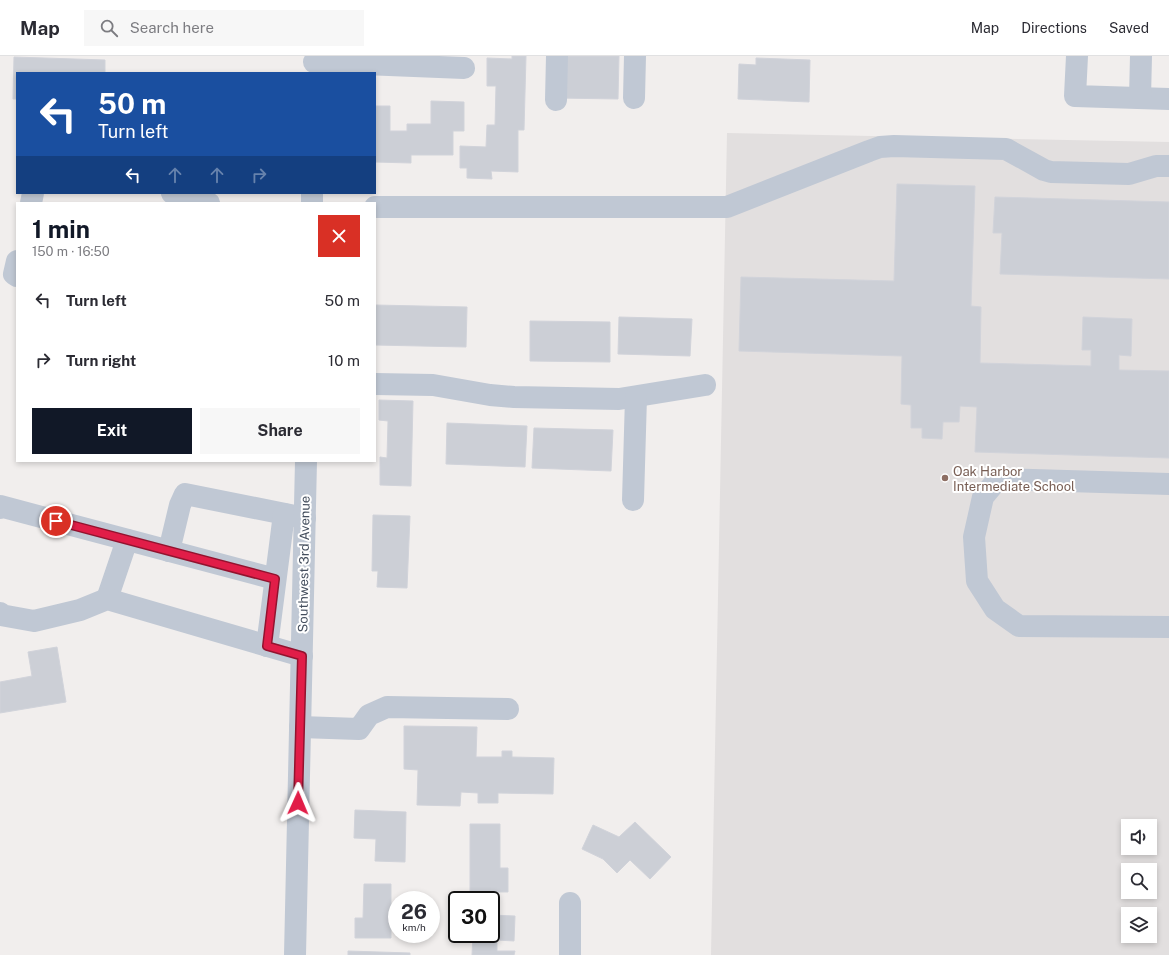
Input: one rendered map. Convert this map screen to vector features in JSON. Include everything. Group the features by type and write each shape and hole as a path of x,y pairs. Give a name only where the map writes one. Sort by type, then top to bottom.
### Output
{"street":[{"path":"556,100 557,56"},
{"path":"634,98 635,56"},
{"path":"1077,56 1076,96 1169,99"},
{"path":"1140,98 1141,56"},
{"path":"314,64 464,68"},
{"path":"376,208 726,207 880,147 894,146 1006,149 1050,172 1129,174 1156,166 1169,166"},
{"path":"176,194 205,202"},
{"path":"16,265 14,274 16,275"},
{"path":"376,384 433,385 514,398 619,399 705,385"},
{"path":"633,500 636,397"},
{"name":"Southwest 3rd Avenue","path":"295,955 302,656 295,516 306,462"},
{"path":"1169,484 998,479 983,497 974,537 977,581 995,609 1019,626 1169,627"},
{"path":"169,551 180,504 185,494 295,516 275,579 267,646"},
{"path":"0,508 0,506 275,579"},
{"path":"107,599 127,540"},
{"path":"0,613 1,615 34,621 80,610 107,599 302,656"},
{"path":"300,727 359,729 369,715 388,707 508,709"},
{"path":"570,903 570,955"}],"shaded area":[{"name":"Oak Harbor Intermediate School","path":"727,133 1169,142 1169,955 711,955"}],"building":[{"path":"512,56 526,56 524,130 518,130 518,172 491,171 492,179 467,178 467,168 460,168 460,146 486,147 487,125 495,125 496,86 487,86 487,58 512,59"},
{"path":"559,56 619,56 618,99 558,98"},
{"path":"14,57 105,60 105,72 16,72 16,99 13,99"},
{"path":"756,58 810,60 809,102 738,99 739,64 756,65"},
{"path":"431,101 464,102 464,131 453,131 453,155 411,155 411,163 376,162 376,106 390,106 390,131 407,131 407,124 431,124"},
{"path":"897,184 975,186 971,306 981,307 980,363 1091,366 1091,350 1082,350 1083,317 1132,319 1131,356 1119,355 1119,370 1169,371 1169,458 975,452 977,407 960,406 959,422 943,422 942,439 922,438 922,428 911,428 911,405 901,404 902,356 739,351 741,277 894,281"},
{"path":"995,197 1169,202 1169,279 1000,274 1002,233 993,233"},
{"path":"376,305 467,307 466,347 376,345"},
{"path":"619,317 692,319 690,356 618,354"},
{"path":"530,321 610,322 610,362 530,361"},
{"path":"379,400 413,401 411,486 380,485 380,457 387,458 388,421 379,420"},
{"path":"447,423 527,426 525,467 446,464"},
{"path":"534,428 613,430 611,471 532,468"},
{"path":"373,515 410,516 407,588 377,587 378,571 372,571"},
{"path":"57,647 66,702 0,713 0,682 32,676 28,652"},
{"path":"404,726 477,727 476,757 502,757 502,751 512,751 512,757 554,758 553,794 498,793 498,803 478,803 478,793 461,792 460,806 417,805 418,770 404,769"},
{"path":"355,810 406,812 405,862 375,861 376,839 354,838"},
{"path":"635,822 671,857 650,879 630,860 617,873 603,859 582,849 593,825 619,837"},
{"path":"470,824 500,824 500,868 508,868 508,892 470,891"},
{"path":"364,884 391,884 391,891 388,891 388,938 355,938 355,918 363,918"},
{"path":"500,915 515,916 514,941 500,940"},
{"path":"473,943 497,943 497,951 515,951 514,955 472,955"},
{"path":"348,951 410,953 410,955 348,955"}],"place":[{"name":"Oak Harbor Intermediate School","path":"945,478"}],"route":[{"path":"56,521 266,578 275,579 267,646 302,656 298,803"}]}
